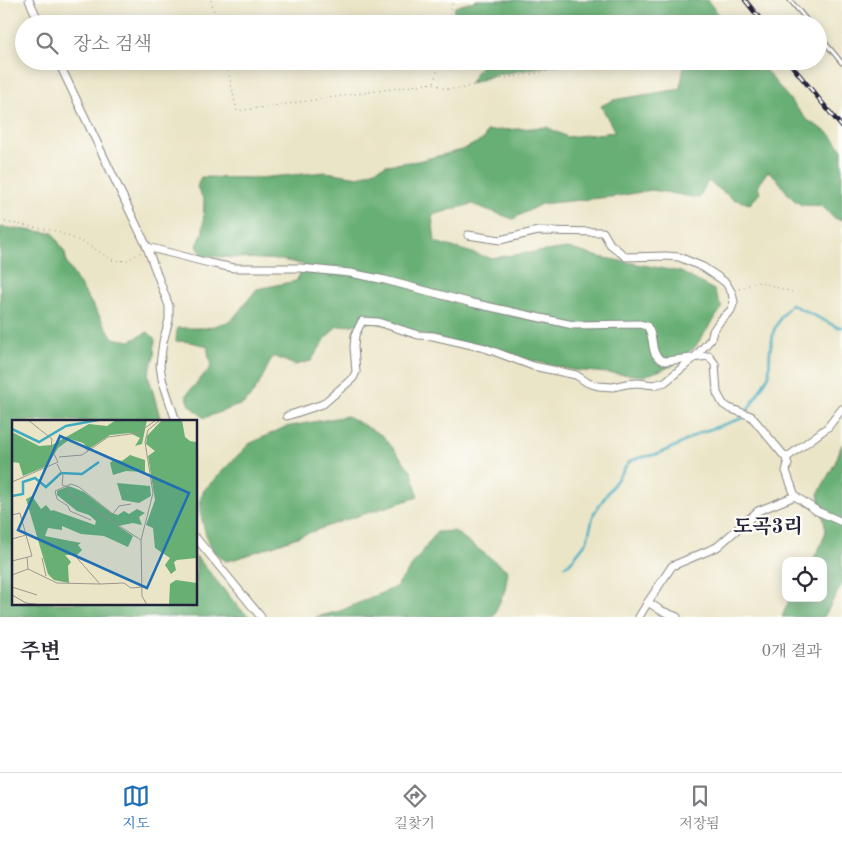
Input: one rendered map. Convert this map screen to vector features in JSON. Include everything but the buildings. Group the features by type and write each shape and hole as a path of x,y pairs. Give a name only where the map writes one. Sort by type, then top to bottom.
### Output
{"street":[{"path":"29,0 36,15"},
{"path":"62,70 147,246 169,306 169,320 163,342 160,365 162,379 176,420"},
{"path":"287,416 323,404 352,378 356,372 355,335 362,321 378,322 418,335 433,336 485,348 533,366 576,375 588,383 598,386 654,385 665,382 694,358 711,340 713,331 731,310 734,302 732,293 726,283 703,268 679,257 626,257 610,244 603,232 538,231 500,240 468,235"},
{"path":"147,246 209,264 234,268 300,268 350,273 385,280 472,303 573,325 639,324 647,326 652,333 653,352 658,359 665,361 709,356 715,364 717,393 723,404 751,416 786,458 788,464 786,471 795,496 817,512 842,522"},
{"path":"786,458 828,427 842,409"},
{"path":"639,617 672,566 718,547 758,511 795,496"},
{"path":"198,540 260,617"},
{"path":"648,602 660,610 677,617"}],"lane":[{"path":"790,0 802,15"},
{"path":"827,45 842,63"}],"path":[{"path":"211,0 215,15"},
{"path":"450,15 453,0"},
{"path":"228,70 237,111 433,83 446,89 460,90 493,80 551,70"},
{"path":"433,83 437,70"},
{"path":"0,221 55,231 85,243 112,260 126,262 139,254 147,246"},
{"path":"732,293 753,282 760,282 792,292"},
{"path":"0,501 12,527"},
{"path":"39,604 40,617"}],"green space":[{"path":"477,0 707,0 720,15 453,15 455,7"},
{"path":"478,70 525,70 495,75 469,84"},
{"path":"683,70 765,70 806,119 830,134 842,149 842,220 834,218 820,206 802,205 795,201 773,174 768,171 758,185 760,193 750,204 733,199 708,181 699,198 652,190 619,196 541,204 513,219 472,204 432,215 435,242 490,258 568,248 599,257 681,272 714,290 722,308 695,347 672,366 644,376 572,370 374,322 336,327 326,338 311,361 295,365 273,356 258,386 245,403 204,418 190,405 186,395 211,367 207,346 176,341 177,328 206,328 231,321 257,289 296,281 305,265 282,260 203,256 197,246 203,232 204,200 197,187 201,177 258,178 326,172 359,177 386,165 418,161 462,150 484,139 487,131 547,127 567,137 615,132 601,106 613,100 680,89"},
{"path":"0,227 53,233 65,253 67,264 113,338 130,341 148,332 155,339 154,357 148,374 161,420 12,420 12,604 198,604 198,558 239,608 250,617 0,617"},
{"path":"347,416 383,436 412,472 418,497 342,521 239,558 226,561 215,553 208,543 200,512 201,497 204,490 249,444 285,427"},
{"path":"842,444 842,584 824,617 782,617 788,602 827,602 827,557 814,557 826,531 818,494 835,463"},
{"path":"454,531 508,571 505,590 493,617 316,617 340,611 396,587 437,532"}],"waterway":[{"path":"565,566 570,563 587,541 594,513 629,462 658,454 699,433 743,418 769,375 770,351 774,330 791,304 837,327 842,327"}],"railway":[{"path":"745,0 757,15"},
{"path":"795,70 842,127"}],"district":[{"name":"도곡3리","path":"768,526"}]}
